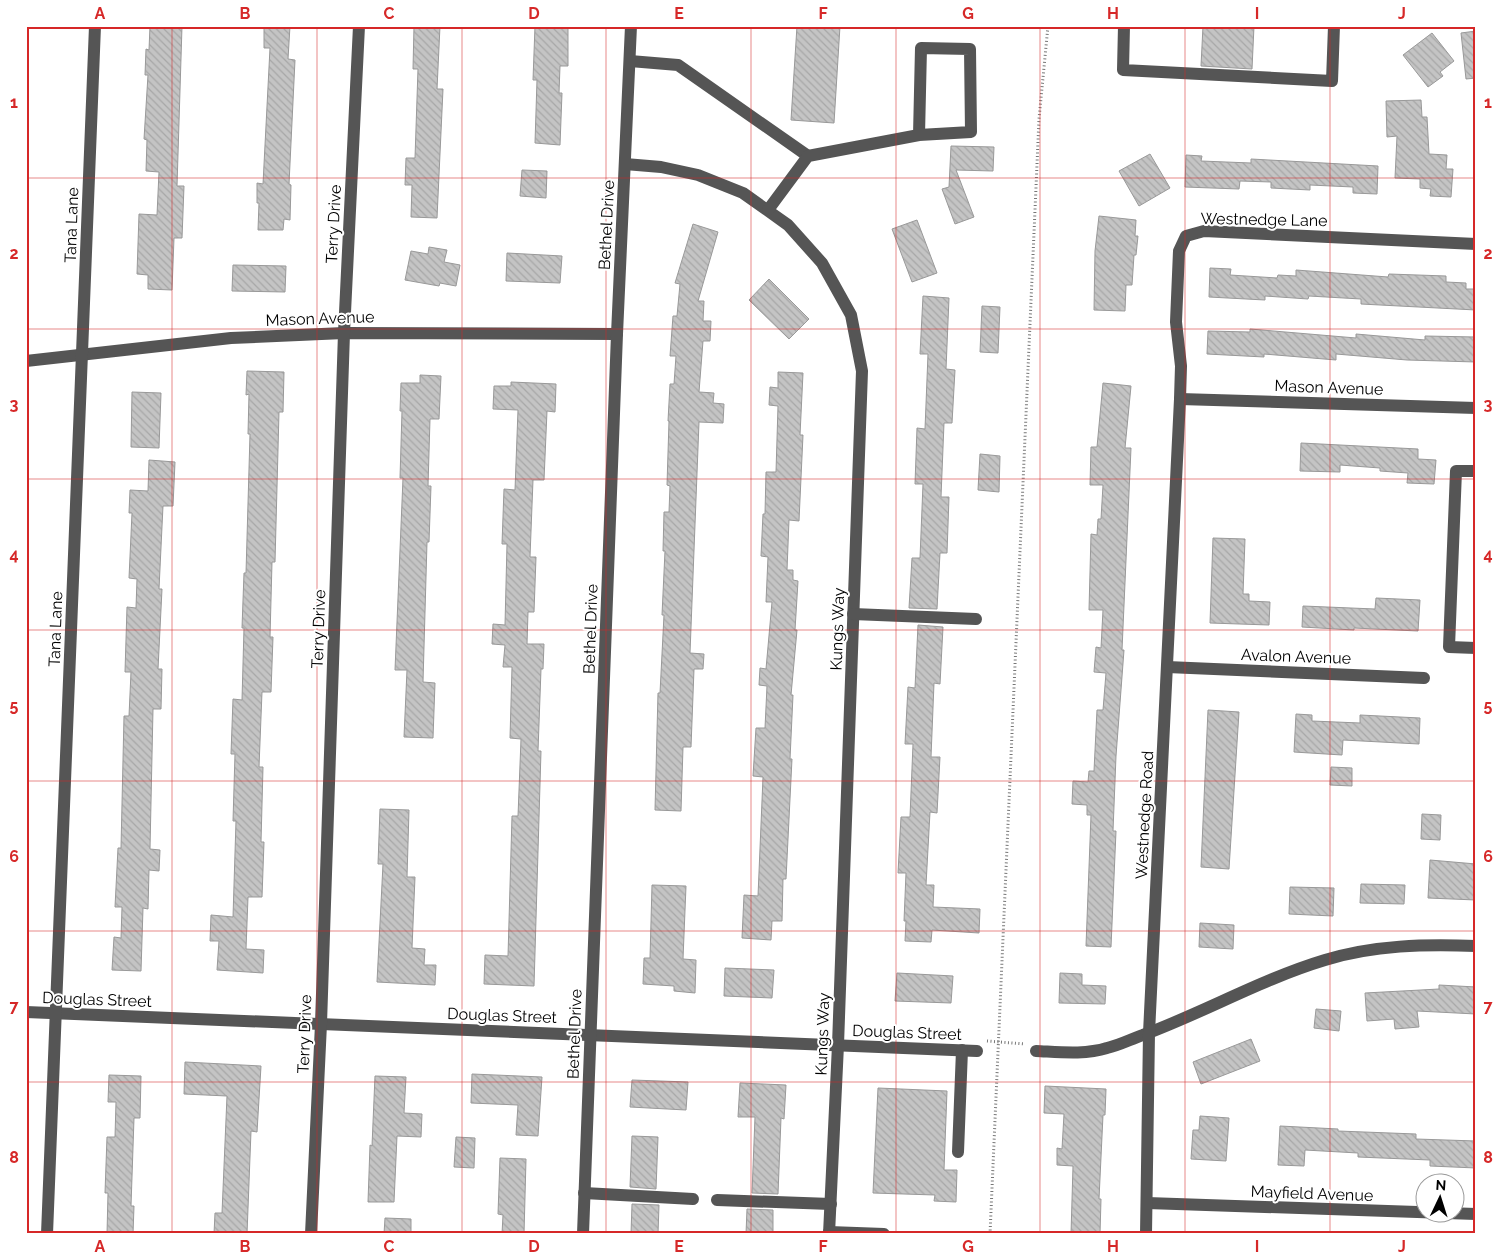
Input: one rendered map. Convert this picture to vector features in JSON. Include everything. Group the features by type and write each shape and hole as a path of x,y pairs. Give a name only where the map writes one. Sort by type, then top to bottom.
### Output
{"street":[{"name":"Tana Lane","path":"47,1234 95,26"},
{"name":"Terry Drive","path":"311,1234 321,1024 344,332 359,26"},
{"name":"Bethel Drive","path":"583,1234 617,334 631,26"},
{"path":"1124,26 1123,70 1332,81 1334,26"},
{"path":"768,210 808,156 919,135 971,132 970,49 921,48 919,135"},
{"path":"630,61 678,65 808,156"},
{"name":"Kungs Way","path":"625,164 661,167 698,175 743,193 788,225 822,263 851,315 862,370 838,1045 829,1233"},
{"name":"Westnedge Lane","path":"1180,399 1181,366 1176,322 1179,250 1186,236 1204,231 1476,244"},
{"name":"Mason Avenue","path":"26,361 232,338 344,332 617,334"},
{"name":"Mason Avenue","path":"1180,399 1476,408"},
{"name":"Westnedge Road","path":"1146,1234 1149,1033 1180,399"},
{"path":"1476,471 1456,471 1449,647 1476,648"},
{"path":"854,614 976,619"},
{"name":"Avalon Avenue","path":"1167,667 1424,678"},
{"path":"1036,1051 1076,1052 1106,1049 1191,1017 1273,979 1326,960 1378,948 1432,944 1476,946"},
{"name":"Douglas Street","path":"26,1012 977,1051"},
{"path":"958,1152 962,1050"},
{"path":"584,1193 693,1199"},
{"path":"717,1200 831,1204"},
{"name":"Mayfield Avenue","path":"1147,1203 1476,1214"},
{"path":"829,1233 884,1234"}],"path":[{"path":"990,1234 1039,119 1048,26"},
{"path":"977,1051 982,1041 1023,1042 1036,1051"}],"building":[{"path":"150,26 182,26 177,186 184,186 182,238 174,238 172,290 148,289 148,275 137,274 139,214 157,215 159,172 146,171 147,140 144,139 148,75 145,75 146,49 149,50"},
{"path":"264,26 290,26 288,59 295,60 289,184 291,185 290,220 284,219 283,230 258,230 259,203 257,203 257,183 263,184 270,48 264,48"},
{"path":"414,26 440,26 437,89 443,89 437,218 411,217 412,185 405,185 406,158 415,158 418,69 413,69"},
{"path":"535,26 568,26 568,66 560,66 559,93 562,93 560,145 535,143 537,80 533,80"},
{"path":"797,26 840,26 834,123 791,120"},
{"path":"1203,26 1254,26 1252,69 1201,66"},
{"path":"1476,31 1476,78 1466,79 1461,33"},
{"path":"1432,33 1454,61 1440,72 1443,76 1428,87 1403,55"},
{"path":"1421,100 1422,117 1427,117 1429,154 1447,155 1446,169 1453,169 1451,197 1430,196 1431,189 1420,188 1420,179 1395,178 1397,136 1387,137 1386,101"},
{"path":"951,146 994,147 993,171 956,170 974,217 955,224 942,189 949,187"},
{"path":"1150,154 1170,188 1139,206 1119,171"},
{"path":"1186,155 1202,156 1201,161 1251,163 1251,159 1378,166 1377,194 1353,193 1353,187 1310,185 1310,190 1271,188 1271,182 1240,181 1239,189 1185,187"},
{"path":"522,170 547,171 546,198 520,196"},
{"path":"1099,216 1136,220 1135,236 1138,236 1136,255 1134,255 1132,285 1126,285 1125,311 1094,310 1095,251"},
{"path":"917,220 937,273 912,282 892,229"},
{"path":"693,224 718,232 698,301 704,301 703,321 711,321 710,341 703,341 699,392 714,393 713,403 724,404 723,423 699,422 690,653 704,654 703,669 694,669 691,747 683,747 681,811 655,810 658,693 660,693 664,615 662,615 665,551 663,551 664,512 669,512 670,486 667,485 668,421 670,384 674,384 676,356 670,356 673,316 677,316 680,284 675,283"},
{"path":"429,247 447,250 444,262 460,265 456,286 440,283 439,286 405,280 411,251 428,254"},
{"path":"507,253 562,256 560,283 506,281"},
{"path":"233,265 286,266 285,292 232,291"},
{"path":"1210,268 1231,269 1230,275 1277,278 1278,275 1296,276 1296,270 1388,277 1389,274 1446,276 1446,282 1466,283 1466,289 1476,289 1476,310 1361,304 1361,299 1309,296 1308,299 1265,296 1265,300 1209,297"},
{"path":"769,279 809,319 789,339 749,300"},
{"path":"923,296 949,298 946,369 955,370 952,423 944,423 941,497 949,497 947,553 940,553 937,609 909,608 912,558 920,558 923,484 915,484 917,428 925,429 928,354 920,354"},
{"path":"982,306 1000,307 998,353 980,352"},
{"path":"1250,329 1356,338 1356,334 1425,340 1425,336 1476,337 1476,362 1407,360 1336,354 1336,360 1264,354 1264,357 1207,354 1208,331 1250,332"},
{"path":"247,371 284,372 283,412 279,412 275,562 272,562 270,637 273,637 271,692 262,692 259,767 263,767 261,842 264,842 262,897 248,897 246,949 264,950 263,973 217,970 219,941 210,941 211,915 233,917 236,821 233,821 235,754 231,754 233,699 242,700 244,628 242,628 244,573 246,573 250,434 248,434 249,394 246,395"},
{"path":"778,372 803,373 800,435 803,435 799,521 789,520 787,570 793,570 793,580 798,581 795,630 797,630 791,695 793,695 790,759 792,759 786,879 783,879 782,921 772,921 771,940 742,938 744,895 758,896 763,777 753,776 756,728 765,728 767,686 759,685 760,668 766,669 772,602 766,602 768,557 761,556 766,472 776,472 778,406 769,405 770,387 778,388"},
{"path":"420,375 441,376 439,419 430,419 428,486 431,486 429,542 427,542 423,682 435,683 433,738 404,737 407,670 395,670 403,478 400,478 401,383 420,383"},
{"path":"511,382 556,384 555,412 547,411 544,480 533,480 530,557 536,557 534,612 528,612 527,644 544,644 543,669 541,669 538,751 541,751 534,986 484,984 485,955 508,956 512,816 518,816 521,739 510,738 512,667 503,667 505,645 492,644 493,624 505,625 507,544 502,544 504,489 515,490 518,410 493,409 494,386 511,386"},
{"path":"1103,383 1131,386 1125,448 1131,448 1122,650 1124,650 1116,756 1113,831 1116,831 1111,947 1086,946 1091,815 1087,815 1087,805 1072,804 1073,781 1088,782 1089,771 1094,771 1097,710 1103,710 1106,673 1094,672 1096,647 1101,648 1103,610 1089,610 1091,534 1097,535 1098,519 1101,519 1103,485 1090,485 1091,447 1097,447"},
{"path":"132,392 161,393 159,448 131,447"},
{"path":"1301,443 1418,449 1418,459 1436,460 1434,484 1407,483 1408,473 1380,471 1380,468 1340,465 1340,472 1300,471"},
{"path":"980,454 1000,456 999,492 978,490"},
{"path":"149,460 175,462 173,506 163,506 159,589 162,589 158,669 162,669 161,709 153,709 150,849 160,850 159,871 149,870 148,909 143,908 141,971 112,970 114,937 121,938 122,907 115,907 118,848 121,848 124,716 129,716 131,672 125,672 127,607 136,608 137,579 129,578 132,513 129,513 130,490 148,491"},
{"path":"1213,538 1245,539 1243,594 1249,594 1249,601 1270,602 1269,625 1210,623"},
{"path":"1376,598 1420,600 1418,631 1302,627 1303,606 1375,609"},
{"path":"918,625 943,627 940,684 934,683 931,757 940,757 937,813 930,812 926,885 934,885 933,907 980,909 979,933 932,930 931,942 905,941 906,873 898,873 901,817 910,817 913,744 905,744 908,687 915,688"},
{"path":"1208,710 1239,712 1229,869 1201,867"},
{"path":"1296,714 1312,715 1312,721 1360,723 1360,715 1420,718 1419,744 1343,740 1342,755 1294,752"},
{"path":"1331,767 1352,768 1352,786 1330,785"},
{"path":"380,809 409,810 407,877 415,877 412,948 425,949 424,965 436,965 435,985 377,982 383,864 378,864"},
{"path":"1422,814 1441,815 1440,840 1421,839"},
{"path":"1430,860 1476,864 1476,900 1428,898"},
{"path":"1361,884 1405,885 1404,904 1360,903"},
{"path":"652,885 686,886 683,959 696,960 695,993 674,991 674,986 643,984 644,958 650,958"},
{"path":"1290,887 1334,888 1333,916 1289,914"},
{"path":"1200,923 1234,925 1233,949 1199,947"},
{"path":"725,968 774,970 772,998 724,996"},
{"path":"897,973 953,976 951,1003 895,1001"},
{"path":"1060,973 1082,974 1082,985 1106,986 1105,1004 1059,1003"},
{"path":"1439,985 1476,987 1476,1014 1417,1011 1419,1027 1395,1029 1394,1019 1367,1021 1365,993 1439,989"},
{"path":"1316,1009 1341,1011 1339,1031 1314,1028"},
{"path":"1251,1039 1260,1061 1201,1084 1193,1062"},
{"path":"185,1062 261,1066 257,1132 251,1131 247,1234 214,1234 215,1213 222,1213 227,1096 184,1094"},
{"path":"472,1074 542,1077 538,1136 516,1135 518,1105 471,1103"},
{"path":"109,1075 141,1076 140,1118 134,1118 131,1206 134,1206 133,1234 107,1234 108,1193 105,1193 107,1137 115,1137 116,1102 108,1102"},
{"path":"375,1076 406,1077 404,1113 422,1114 421,1137 397,1136 394,1202 368,1202"},
{"path":"632,1080 688,1082 686,1110 630,1107"},
{"path":"740,1083 786,1085 784,1119 781,1118 778,1194 752,1193 755,1117 738,1117"},
{"path":"1045,1086 1106,1089 1099,1199 1101,1199 1100,1234 1071,1234 1073,1166 1057,1165 1057,1148 1062,1149 1064,1114 1044,1113"},
{"path":"878,1088 947,1091 944,1170 957,1170 956,1202 934,1201 935,1195 873,1193"},
{"path":"1200,1116 1229,1118 1226,1161 1191,1159 1193,1130 1199,1130"},
{"path":"1280,1126 1338,1129 1338,1131 1416,1134 1416,1139 1476,1141 1476,1168 1430,1166 1430,1160 1358,1157 1358,1153 1305,1150 1304,1166 1278,1165"},
{"path":"632,1136 658,1137 656,1189 630,1187"},
{"path":"456,1137 475,1138 474,1168 454,1167"},
{"path":"500,1158 526,1159 524,1234 502,1234 503,1215 498,1214"},
{"path":"632,1204 659,1205 658,1234 631,1234"},
{"path":"747,1209 773,1210 773,1234 746,1234"},
{"path":"385,1218 411,1219 411,1234 384,1234"}]}
